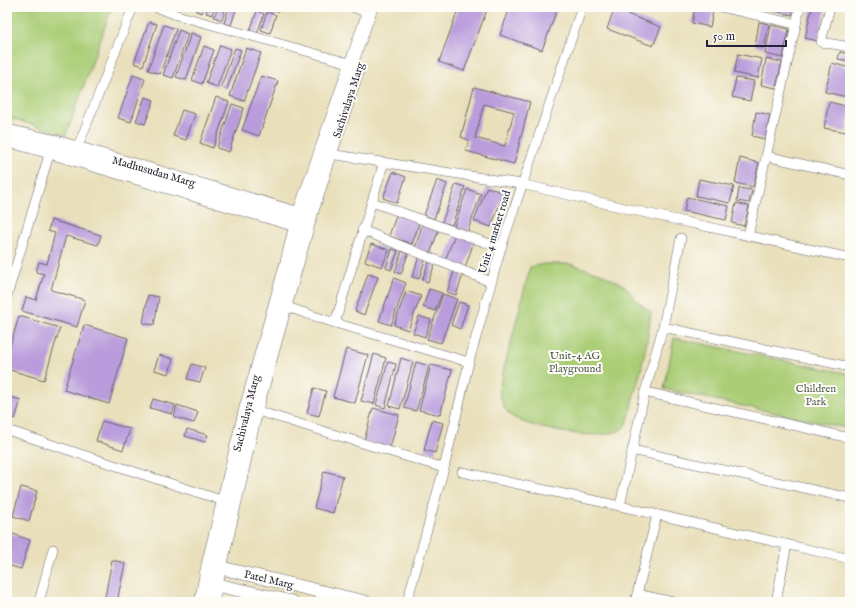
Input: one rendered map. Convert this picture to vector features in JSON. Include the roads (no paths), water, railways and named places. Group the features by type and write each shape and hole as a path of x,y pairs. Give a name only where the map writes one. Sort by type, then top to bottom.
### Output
{"main road":[{"name":"Sachivalaya Marg","path":"303,221 373,9"},
{"name":"Sachivalaya Marg","path":"214,566 224,501 280,305 286,266 330,154 355,65"},
{"name":"Madhusudan Marg","path":"7,131 52,147 303,221"},
{"name":"Madhusudan Marg","path":"7,140 52,147 77,149 303,221"},
{"name":"Sachivalaya Marg","path":"201,602 210,583 251,409"},
{"name":"Patel Marg","path":"214,566 365,602"},
{"name":"Sachivalaya Marg","path":"210,583 212,602"},
{"name":"Patel Marg","path":"210,583 292,602"}],"street":[{"path":"77,149 133,7"},
{"path":"155,7 177,15 355,65"},
{"path":"352,7 373,9"},
{"name":"Unit 4 market road","path":"407,602 444,468 469,362 501,248 582,7"},
{"path":"721,7 796,24"},
{"path":"748,236 800,7"},
{"path":"830,7 821,42 850,47"},
{"path":"7,296 8,285 52,147"},
{"path":"330,154 522,184 850,258"},
{"path":"766,156 850,176"},
{"path":"335,323 362,230 384,162"},
{"path":"372,202 501,248"},
{"path":"362,230 491,282"},
{"path":"620,506 645,392 663,327 681,238"},
{"path":"280,305 335,323 469,362"},
{"path":"663,327 850,367"},
{"path":"645,392 850,438"},
{"path":"251,409 444,468"},
{"path":"7,430 224,501"},
{"path":"632,450 850,498"},
{"path":"462,472 620,506 850,559"},
{"path":"657,515 636,598 673,602"},
{"path":"776,602 787,544"},
{"path":"39,602 53,549"}],"park label":[{"name":"Unit-4 AG Playground","path":"575,361"},
{"name":"Children Park","path":"816,394"}]}
